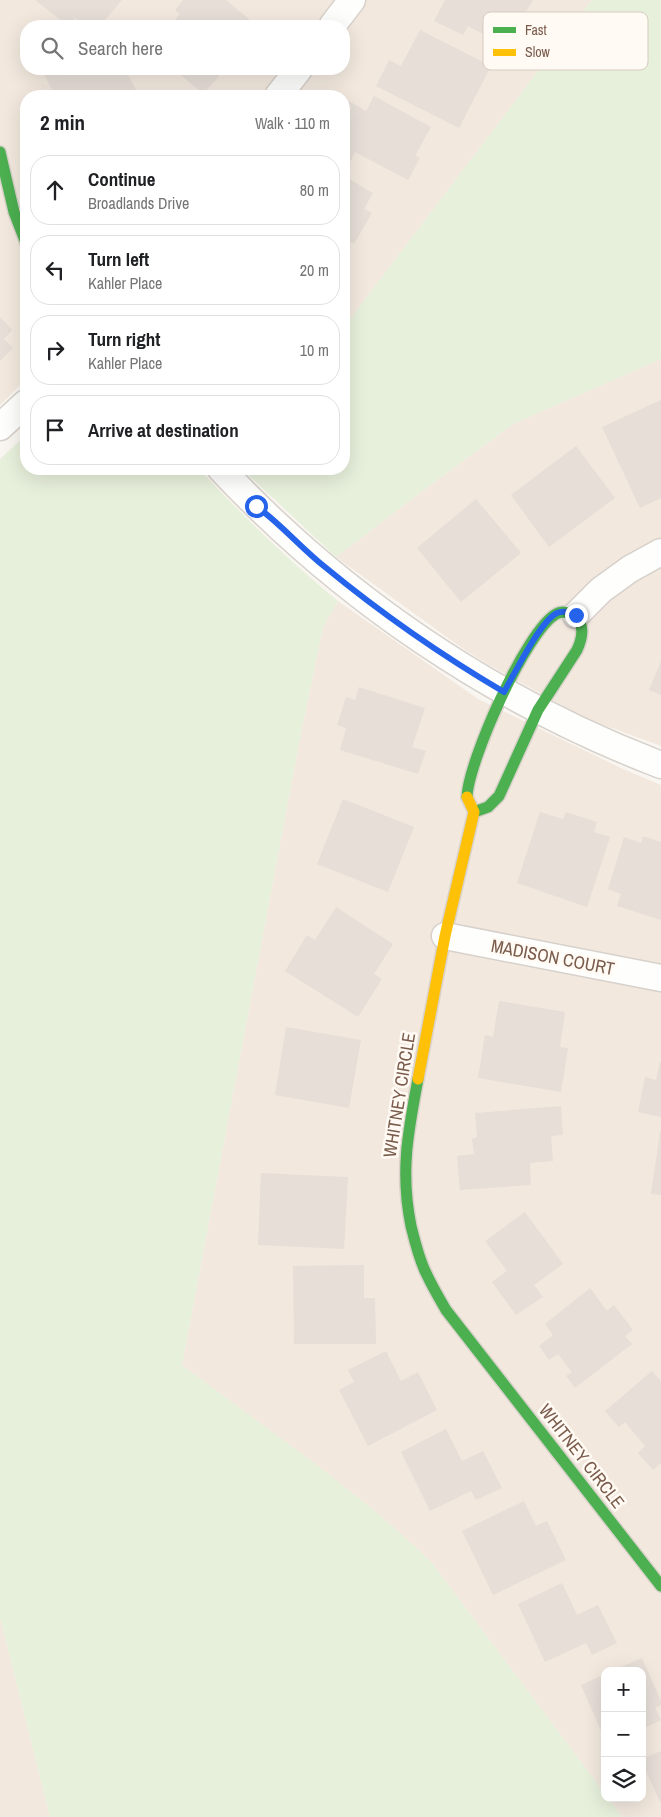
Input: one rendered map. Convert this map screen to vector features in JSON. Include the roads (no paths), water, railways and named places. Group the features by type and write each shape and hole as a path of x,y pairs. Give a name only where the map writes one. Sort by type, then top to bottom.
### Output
{"street":[{"path":"337,20 352,0"},
{"path":"283,90 294,75"},
{"path":"0,152 14,212 20,228"},
{"path":"0,427 20,408"},
{"path":"227,475 256,506 323,566 386,616 468,671 538,710 628,752 661,765"},
{"path":"474,812 488,807 499,796 538,710 582,640 583,629 576,615 601,590 630,569 661,552"},
{"name":"WHITNEY CIRCLE","path":"576,615 565,611 556,614 548,621 531,644 504,692 479,748 468,782 467,798 474,812 445,936 409,1126 405,1161 406,1200 414,1239 425,1272 446,1310 661,1586"},
{"name":"MADISON COURT","path":"445,936 661,978"}]}
